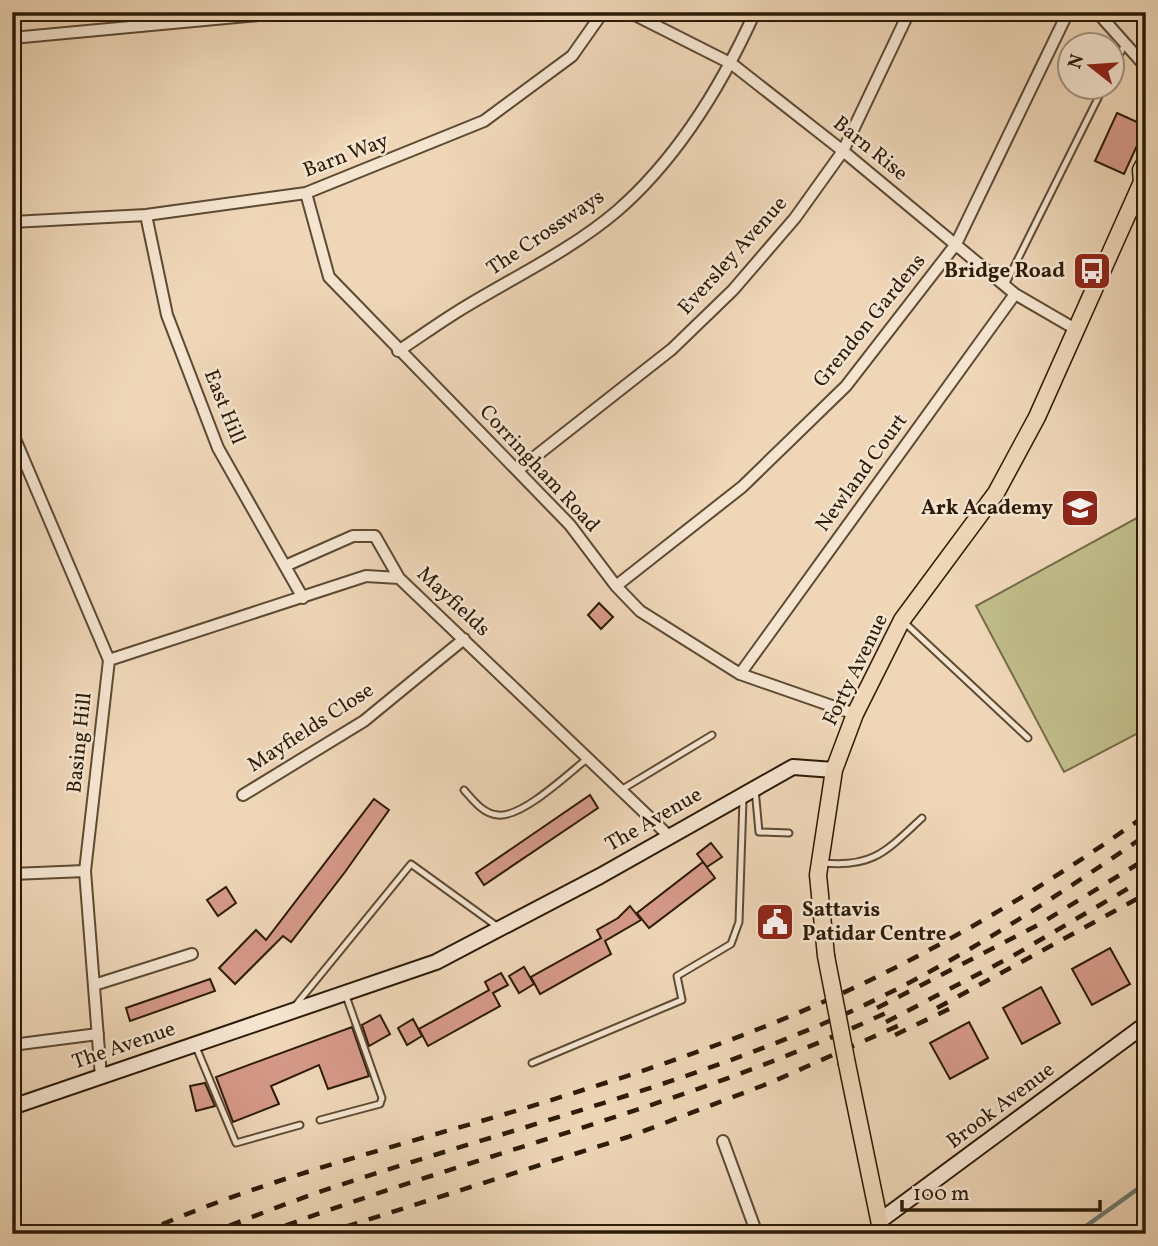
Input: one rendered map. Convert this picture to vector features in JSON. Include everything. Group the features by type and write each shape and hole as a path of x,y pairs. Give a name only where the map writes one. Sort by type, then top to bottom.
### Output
{"main road":[{"name":"Forty Avenue","path":"882,1227 826,956 818,875 834,769 855,714 902,620 996,493 1037,417 1144,181 1141,170 1146,161"}],"street":[{"path":"142,26 158,12"},
{"path":"12,38 291,12"},
{"name":"Barn Way","path":"12,222 146,215 306,193 484,121 572,56 603,12"},
{"name":"Barn Rise","path":"629,12 732,65 843,151 1015,294 1077,330"},
{"name":"The Crossways","path":"398,351 459,311 539,265 617,211 680,143 732,65 755,12"},
{"name":"Eversley Avenue","path":"518,470 672,349 733,290 795,218 843,151 909,12"},
{"name":"Grendon Gardens","path":"616,586 742,486 846,386 956,244 1068,12"},
{"path":"1097,12 1114,32"},
{"path":"1126,45 1146,67"},
{"name":"Corringham Road","path":"306,193 329,277 570,525 616,586 640,611 740,674 855,714"},
{"name":"East Hill","path":"146,215 167,315 218,448 303,597"},
{"name":"Newland Court","path":"740,674 1015,294"},
{"name":"Basing Hill","path":"12,432 109,660 85,871 101,1077"},
{"path":"285,565 353,536 374,537 399,578"},
{"name":"Mayfields","path":"109,660 366,576 399,578 669,836"},
{"name":"Mayfields Close","path":"243,795 364,721 464,639"},
{"name":"The Avenue","path":"12,1107 436,962 793,766 834,769"},
{"path":"12,874 85,871"},
{"path":"94,985 192,954"},
{"name":"Brook Avenue","path":"882,1227 1146,1024"},
{"path":"12,1045 98,1034"},
{"path":"723,1141 757,1234"}],"lane":[{"path":"1005,285 1097,102"},
{"path":"902,620 1027,738"},
{"path":"621,790 712,735"},
{"path":"464,790 485,811 507,815 533,801 588,758"},
{"path":"749,789 759,832 789,833"},
{"path":"532,1063 682,1000 677,976 731,944 739,922 749,789"},
{"path":"820,863 860,864 876,859 922,817"},
{"path":"290,1012 411,864 500,929"},
{"path":"320,1119 380,1104 382,1098 345,993"},
{"path":"195,1044 236,1143 300,1125"}],"shaded area":[{"path":"1146,513 1146,729 1064,772 976,606"}],"building":[{"path":"1117,113 1146,126 1124,174 1095,161"},
{"path":"599,603 613,617 601,629 588,615"},
{"path":"590,795 598,808 484,885 476,873"},
{"path":"374,799 389,810 345,872 291,942 283,936 235,984 219,968 256,930 266,940"},
{"path":"711,843 722,857 707,867 697,854"},
{"path":"703,862 715,878 649,928 637,913"},
{"path":"226,887 236,903 218,916 207,900"},
{"path":"630,906 641,920 605,941 611,954 540,994 531,977 601,938 597,930 618,918"},
{"path":"1110,948 1130,984 1092,1005 1072,969"},
{"path":"524,967 534,984 519,993 509,976"},
{"path":"501,973 508,985 493,993 500,1006 428,1046 419,1029 489,990 485,982"},
{"path":"210,979 215,991 130,1021 126,1008"},
{"path":"1041,987 1060,1023 1022,1044 1003,1008"},
{"path":"380,1015 390,1034 369,1046 362,1025"},
{"path":"413,1019 422,1036 407,1045 398,1028"},
{"path":"969,1022 988,1058 950,1079 930,1043"},
{"path":"352,1027 369,1076 328,1089 319,1065 271,1086 279,1104 233,1122 216,1077"},
{"path":"205,1083 215,1106 196,1111 190,1086"}],"waterway":[{"path":"1075,1234 1146,1183"}],"railway":[{"path":"140,1234 191,1212 296,1175 632,1074 733,1039 799,1012 873,979 954,937 1071,866 1146,815"},
{"path":"207,1234 331,1188 705,1069 827,1022 951,960 1070,887 1146,835"},
{"path":"877,1008 1038,925 1146,859"},
{"path":"886,1022 1011,957 1146,878"},
{"path":"937,1008 1146,894"},
{"path":"895,1035 949,1009"},
{"path":"263,1234 738,1074 816,1044 892,1010"},
{"path":"323,1234 628,1137 772,1082 902,1024"}],"place":[{"name":"Bridge Road","path":"1092,271"},
{"name":"Ark Academy","path":"1080,508"},
{"name":"Sattavis Patidar Centre","path":"775,922"}]}
